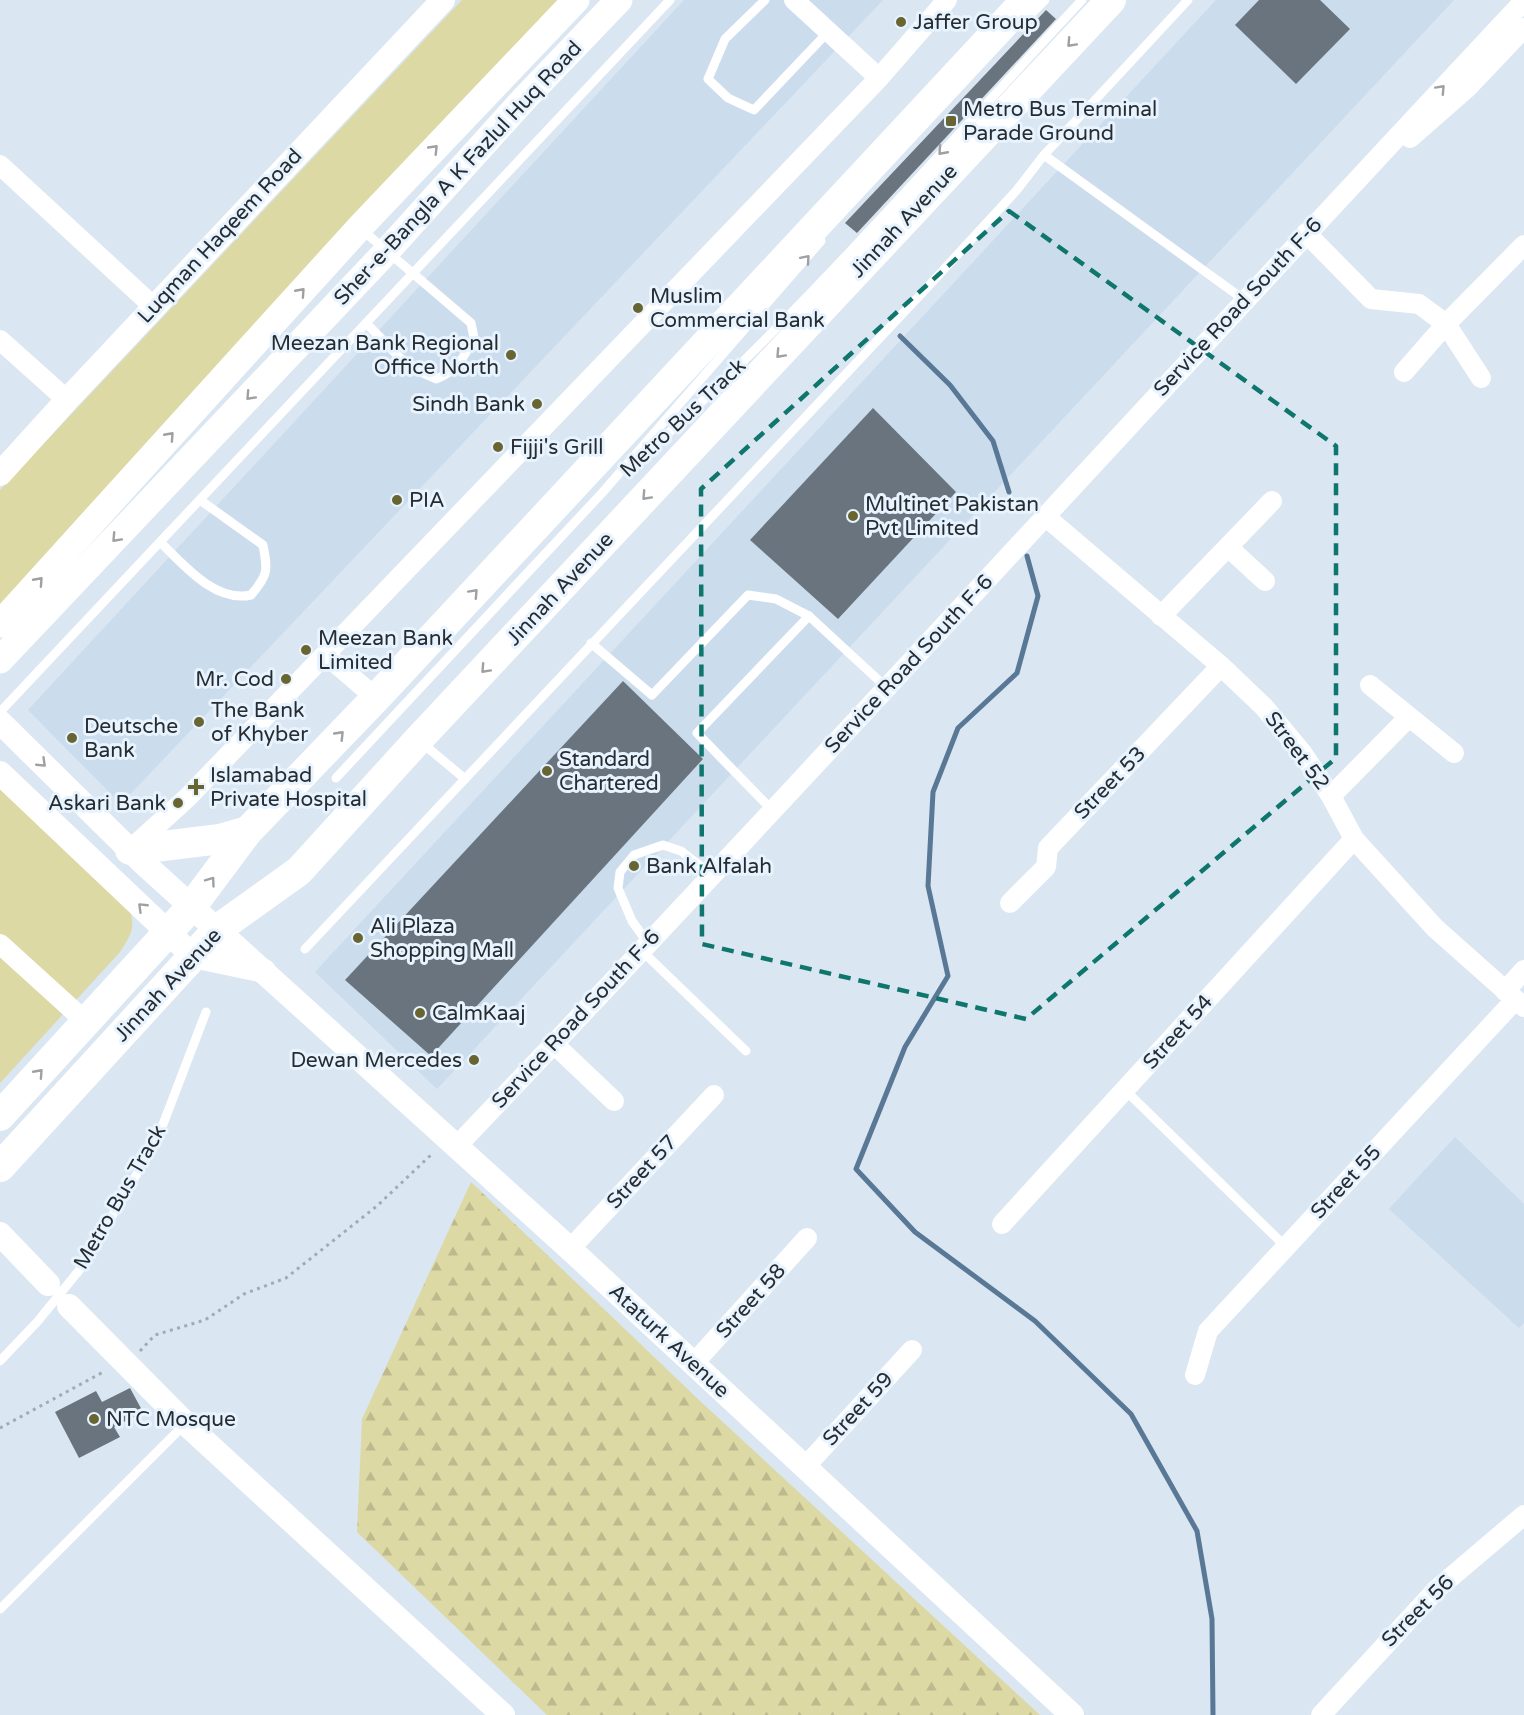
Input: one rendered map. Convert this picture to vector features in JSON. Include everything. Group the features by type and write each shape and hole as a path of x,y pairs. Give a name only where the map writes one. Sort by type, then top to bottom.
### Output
{"main road":[{"name":"Sher-e-Bangla A K Fazlul Huq Road","path":"0,624 360,227 576,0"},
{"name":"Sher-e-Bangla A K Fazlul Huq Road","path":"0,660 386,252 526,97 619,0"},
{"name":"Jinnah Avenue","path":"0,1167 218,929 299,871 418,740 1111,0"},
{"name":"Jinnah Avenue","path":"0,1116 192,906 248,831 1023,12"},
{"path":"130,850 220,839 248,831"}],"street":[{"name":"Luqman Haqeem Road","path":"0,474 66,400 443,0"},
{"path":"794,0 879,78"},
{"path":"130,850 188,797 326,655 879,78 948,0"},
{"name":"Service Road South F-6","path":"452,1143 554,1044 1046,517 1243,299 1524,1"},
{"name":"Service Road South F-6","path":"1358,178 1415,135 1467,88 1524,28"},
{"path":"0,165 154,307"},
{"path":"1306,233 1371,299 1419,304 1446,324 1481,378"},
{"path":"1404,372 1446,324 1524,245"},
{"path":"0,340 66,400"},
{"path":"1161,616 1272,501"},
{"name":"Street 52","path":"1046,517 1221,666 1264,707 1303,754 1331,796 1354,839 1435,928 1514,999"},
{"path":"1228,547 1265,581"},
{"path":"326,655 376,698"},
{"name":"Street 53","path":"1010,903 1047,867 1048,848 1221,666"},
{"path":"1370,685 1454,753"},
{"path":"1331,796 1409,717"},
{"name":"Ataturk Avenue","path":"0,722 130,850 570,1249 1072,1715"},
{"path":"0,772 193,956 264,970"},
{"name":"Street 54","path":"1002,1224 1354,839"},
{"path":"0,944 86,1022"},
{"name":"Street 55","path":"1195,1375 1208,1331 1514,999 1524,970"},
{"path":"554,1044 614,1101"},
{"name":"Street 57","path":"570,1249 714,1095"},
{"path":"0,1234 48,1284"},
{"name":"Street 58","path":"694,1364 807,1238"},
{"path":"69,1306 185,1423 503,1715"},
{"name":"Street 59","path":"804,1468 912,1350"},
{"name":"Street 56","path":"1320,1715 1437,1589 1524,1515"}],"lane":[{"path":"0,712 670,0"},
{"path":"765,0 725,39 714,62 708,79 728,98 754,110 828,32"},
{"path":"1023,12 1045,0"},
{"name":"Metro Bus Track","path":"602,493 687,417 834,271 1082,0"},
{"path":"306,949 931,283 1016,190 1044,155 1188,0"},
{"path":"892,159 931,114 980,65"},
{"path":"1044,155 1243,299"},
{"path":"360,227 386,252 471,323 474,338 464,357 451,373 436,379 409,367 366,323"},
{"name":"Metro Bus Track","path":"336,778 602,493 830,231"},
{"path":"160,542 193,573 225,595 251,595 265,579 267,567 263,545 200,500"},
{"path":"591,643 652,695 748,595 776,599 809,616 887,688"},
{"path":"772,810 697,733 809,616"},
{"path":"418,740 465,778"},
{"path":"712,875 681,851 663,845 634,855 620,872 618,888 645,946 746,1051"},
{"name":"Metro Bus Track","path":"0,1361 38,1321 81,1268 157,1140 206,1012"},
{"path":"1125,1090 1286,1247"},
{"path":"0,1609 185,1423"}],"path":[{"path":"0,1428 126,1366 155,1335 205,1320 244,1294 286,1278 452,1143"}],"highlighted area":[{"path":"1009,211 1336,446 1336,758 1026,1019 702,944 701,489"}],"shaded area":[{"path":"684,0 883,0 121,804 28,710"},
{"path":"1216,0 1454,0 437,1089 315,972"},
{"path":"1455,1137 1524,1204 1524,1323 1519,1328 1389,1209"}],"green space":[{"path":"462,0 575,0 0,625 0,490"},
{"path":"0,786 129,905 132,925 130,934 120,952 0,1083"},
{"path":"471,1182 699,1400 1040,1715 547,1715 357,1532 362,1419"}],"building":[{"path":"1259,0 1320,0 1350,29 1296,84 1235,25"},
{"name":"Metro Bus Terminal Parade Ground","path":"1046,10 1056,19 857,233 845,223"},
{"name":"Multinet Pakistan Pvt Limited","path":"873,408 956,492 838,619 750,540"},
{"path":"623,681 703,759 431,1056 345,980"},
{"name":"NTC Mosque","path":"130,1388 143,1412 114,1427 120,1437 79,1458 55,1412 96,1391 102,1402"}],"waterway":[{"path":"900,336 950,385 993,441 1009,492"},
{"path":"1027,556 1038,596 1017,673 958,728 933,792 928,886 948,976 905,1047 856,1169 915,1232 1035,1321 1131,1414 1197,1531 1212,1619 1213,1715"}],"place":[{"name":"Jaffer Group","path":"901,22"},
{"name":"Metro Bus Terminal Parade Ground","path":"951,121"},
{"name":"Muslim Commercial Bank","path":"638,308"},
{"name":"Meezan Bank Regional Office North","path":"511,355"},
{"name":"Sindh Bank","path":"537,404"},
{"name":"Fijji's Grill","path":"498,447"},
{"name":"PIA","path":"397,500"},
{"name":"Multinet Pakistan Pvt Limited","path":"853,516"},
{"name":"Meezan Bank Limited","path":"306,650"},
{"name":"Mr. Cod","path":"286,679"},
{"name":"The Bank of Khyber","path":"199,722"},
{"name":"Deutsche Bank","path":"72,738"},
{"name":"Standard Chartered","path":"547,771"},
{"name":"Islamabad Private Hospital","path":"196,787"},
{"name":"Askari Bank","path":"178,803"},
{"name":"Bank Alfalah","path":"634,866"},
{"name":"Ali Plaza Shopping Mall","path":"358,938"},
{"name":"CalmKaaj","path":"420,1013"},
{"name":"Dewan Mercedes","path":"474,1060"},
{"name":"NTC Mosque","path":"94,1419"}]}
